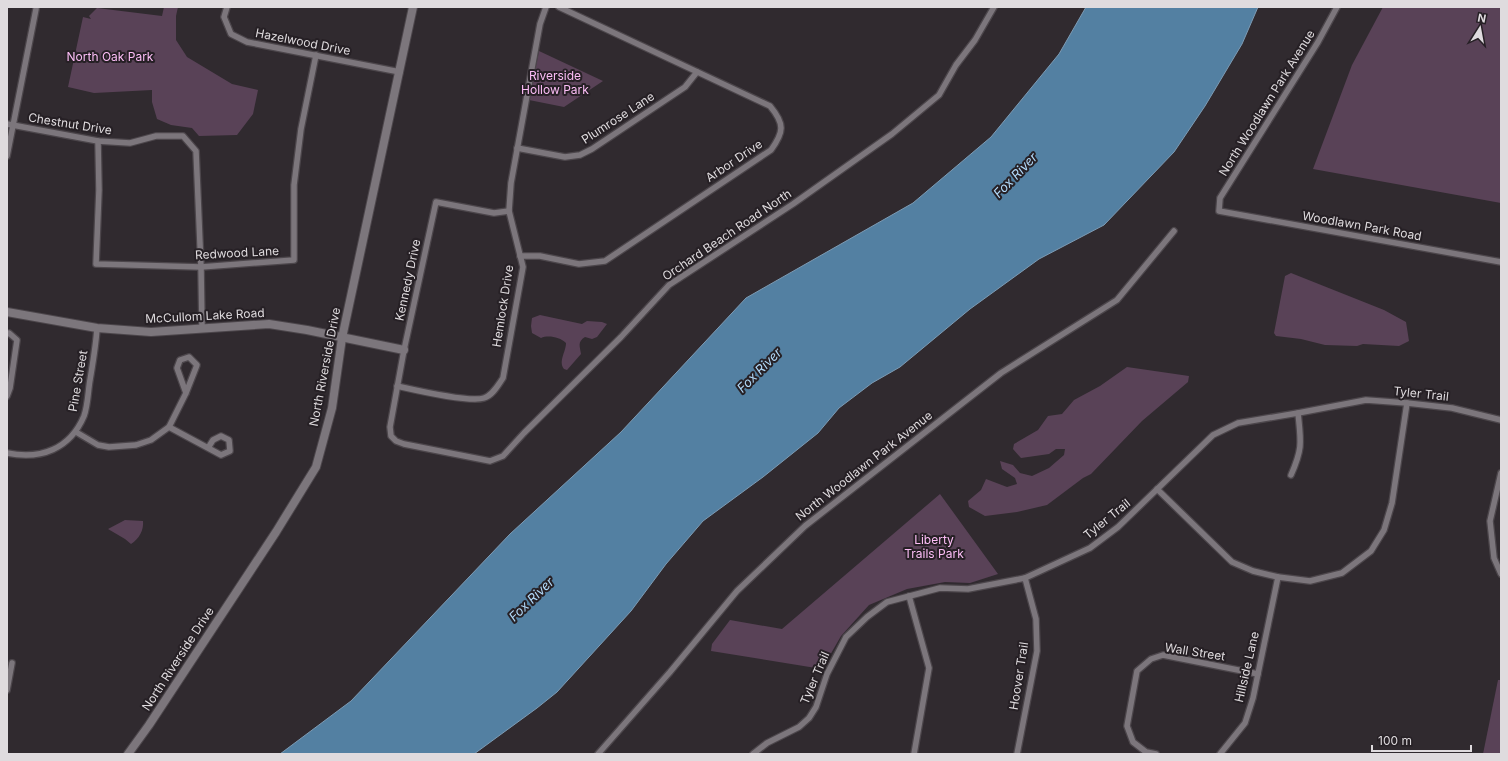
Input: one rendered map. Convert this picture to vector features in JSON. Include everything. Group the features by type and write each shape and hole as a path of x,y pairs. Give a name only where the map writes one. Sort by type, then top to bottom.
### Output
{"street":[{"name":"Hazelwood Drive","path":"227,7 224,17 231,34 247,42 400,72"},
{"name":"North Riverside Drive","path":"128,754 149,725 276,532 316,467 332,408 342,338 413,7"},
{"name":"Hemlock Drive","path":"397,386 472,400 485,398 495,390 503,378 523,267 509,211 510,183 540,24 546,7"},
{"name":"Arbor Drive","path":"520,256 540,256 579,264 605,262 771,150 779,139 781,127 778,116 770,106 559,7"},
{"name":"Orchard Beach Road North","path":"391,436 396,441 404,444 490,461 503,456 524,433 621,337 669,285 793,204 892,134 939,95 956,65 975,40 994,7"},
{"name":"North Woodlawn Park Avenue","path":"1219,211 1220,198 1318,42 1337,7"},
{"path":"7,156 10,125 36,9"},
{"name":"Redwood Lane","path":"98,141 99,190 96,264 201,267 294,260 294,184 301,130 316,55"},
{"name":"Plumrose Lane","path":"517,148 565,157 580,155 592,149 685,87 697,72"},
{"name":"Chestnut Drive","path":"10,125 98,141 130,143 156,136 183,136 196,151 202,327"},
{"name":"Kennedy Drive","path":"391,436 390,427 397,386 436,202 494,213 509,211"},
{"name":"Woodlawn Park Road","path":"1219,211 1501,262"},
{"name":"North Woodlawn Park Avenue","path":"598,754 670,672 737,591 805,526 1001,373 1117,300 1174,231"},
{"name":"McCullom Lake Road","path":"7,312 97,328 151,332 202,327 268,324 307,330 404,350"},
{"name":"Pine Street","path":"7,453 22,456 36,455 54,450 67,442 76,432 85,414 97,328"},
{"path":"7,334 9,333 17,340 12,375 7,396"},
{"path":"76,432 98,445 109,447 136,445 151,440 169,427 186,393 197,365 189,357 180,360 177,368 186,393"},
{"path":"7,367 12,375"},
{"name":"Tyler Trail","path":"753,754 767,743 799,727 808,718 816,706 827,674 846,637 867,617 887,602 940,588 968,589 1025,578 1090,548 1118,527 1213,435 1238,423 1366,400 1452,408 1501,420"},
{"path":"1157,489 1232,562 1253,571 1278,577 1310,580 1342,573 1371,551 1384,530 1392,503 1408,403"},
{"path":"1291,475 1298,458 1301,443 1298,413"},
{"path":"169,427 208,448"},
{"path":"1501,473 1490,522 1494,558 1501,574"},
{"name":"Hillside Lane","path":"1220,754 1245,722 1253,698 1278,577"},
{"name":"Hoover Trail","path":"1017,754 1037,651 1036,619 1025,578"},
{"path":"909,596 929,668 914,754"},
{"name":"Wall Street","path":"1156,754 1146,752 1133,742 1127,726 1137,670 1151,659 1163,655 1258,674"},
{"path":"7,690 12,663"}],"green space":[{"name":"North Oak Park","path":"164,7 178,7 176,16 176,40 187,57 232,84 258,90 253,114 237,135 199,136 192,128 171,125 157,119 152,102 152,90 94,93 68,87 83,17 91,19 89,16 97,8 162,16"},
{"path":"1383,7 1501,7 1501,203 1313,169 1352,65"},
{"name":"Riverside Hollow Park","path":"539,51 603,81 564,107 529,100"},
{"path":"1291,273 1384,310 1406,322 1409,341 1399,346 1363,344 1357,346 1325,345 1301,339 1276,336 1274,333 1285,276"},
{"path":"540,315 582,324 587,321 602,322 607,324 597,337 592,339 585,337 581,341 581,354 567,370 562,366 566,343 554,337 541,338 532,333 532,318"},
{"path":"1127,367 1189,376 1188,382 1142,421 1091,474 1083,478 1047,505 1017,512 985,516 969,507 968,501 981,490 986,479 1007,487 1017,484 1015,478 1002,469 1000,461 1013,465 1020,473 1032,476 1049,468 1064,455 1065,449 1056,449 1049,454 1021,458 1013,449 1014,444 1038,430 1048,416 1062,414 1074,400 1100,386"},
{"name":"Liberty Trails Park","path":"940,494 998,574 970,583 945,582 907,589 869,605 841,636 822,669 711,651 712,644 730,620 782,629"},
{"path":"125,520 143,521 143,528 140,534 131,544 108,529"},
{"path":"1498,680 1501,680 1501,754 1483,754"}],"water":[{"name":"Fox River","path":"1086,7 1258,7 1242,44 1205,106 1174,152 1104,225 1039,259 970,309 900,367 872,383 839,408 818,433 763,477 703,521 666,564 631,611 557,692 474,754 280,754 351,701 510,534 621,432 746,298 913,203 991,137 1059,54"}]}
